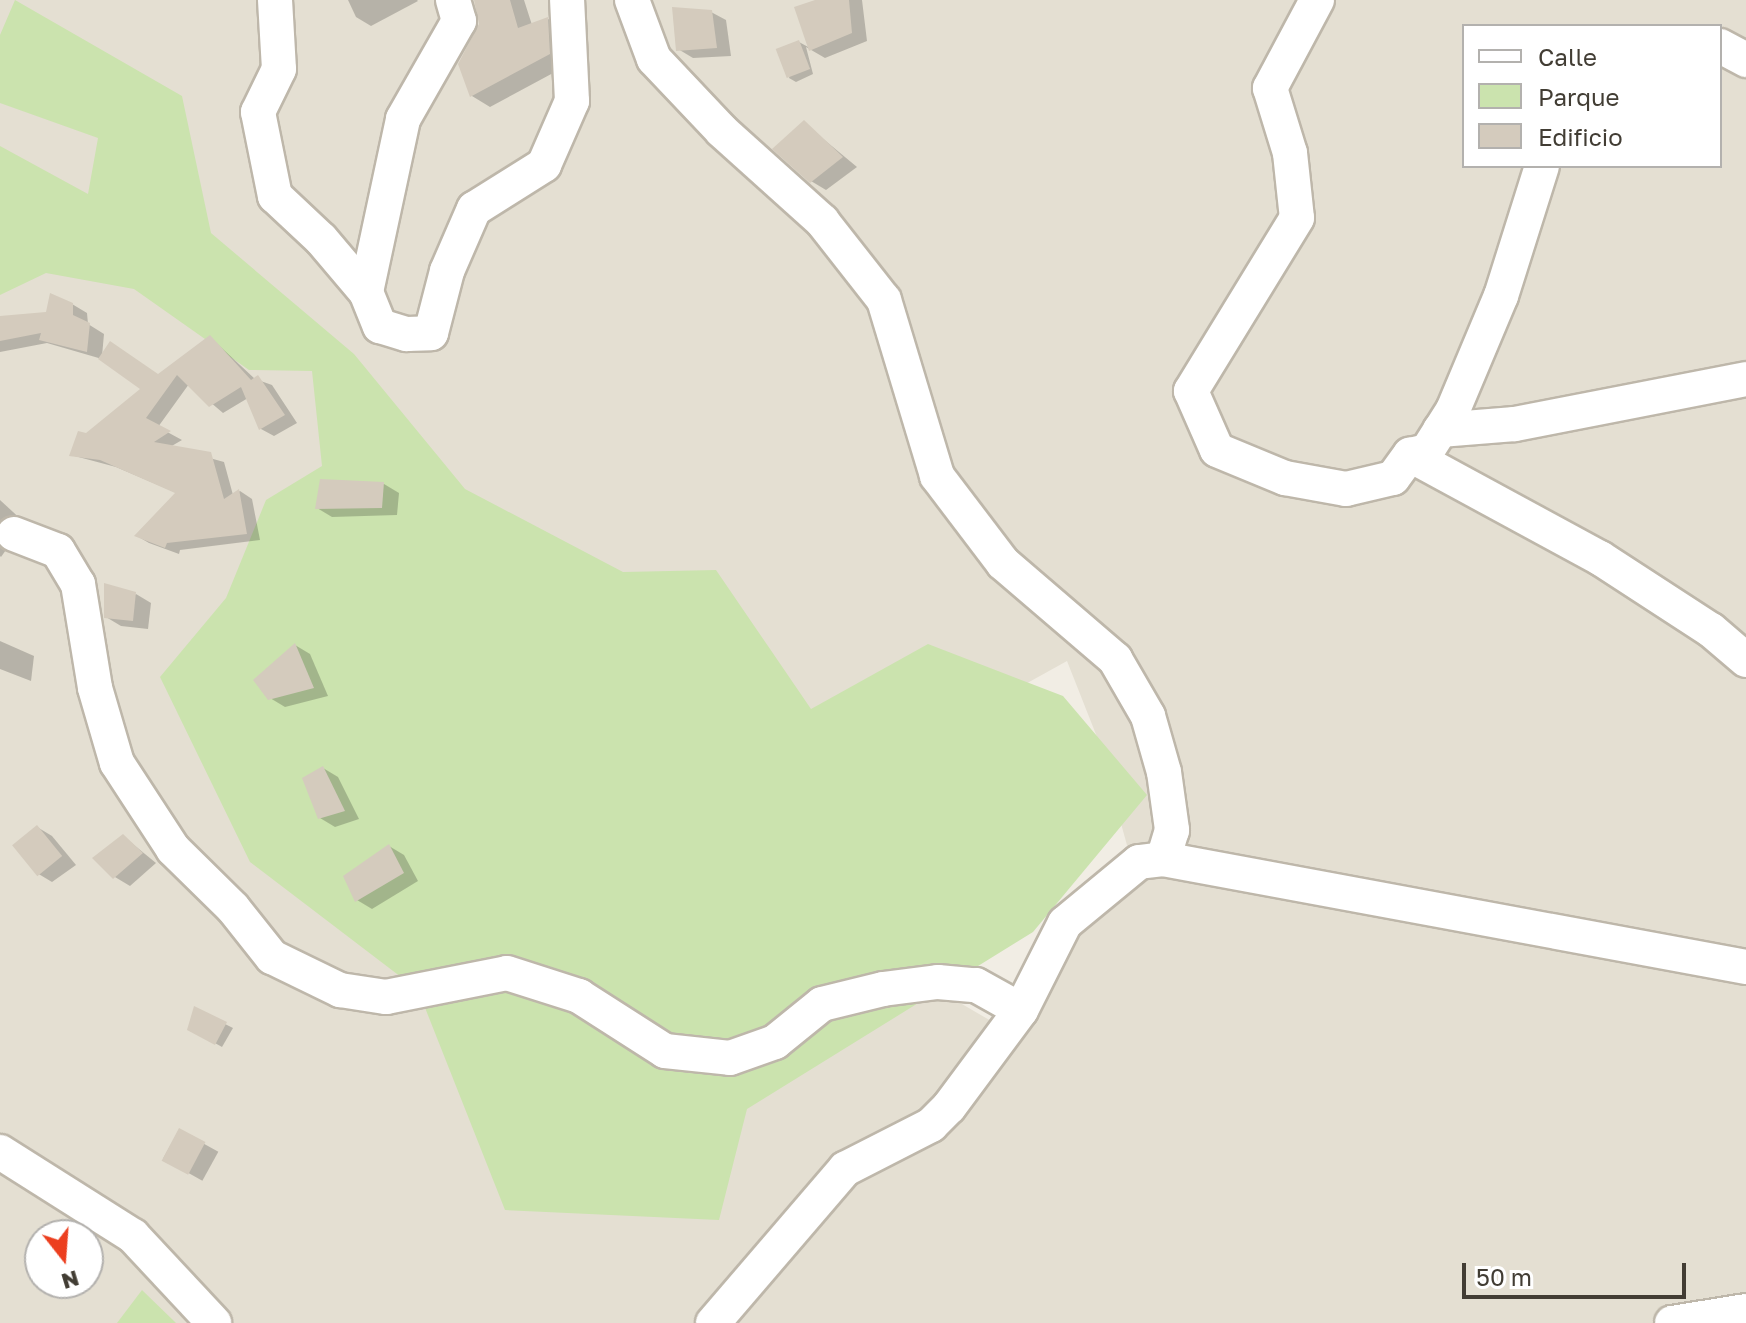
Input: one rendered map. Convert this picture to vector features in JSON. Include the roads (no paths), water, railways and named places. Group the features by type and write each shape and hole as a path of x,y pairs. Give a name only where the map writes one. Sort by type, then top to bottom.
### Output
{"street":[{"path":"275,0 279,69 258,112 275,196 321,239 366,292 380,326 407,334 431,333 447,271 474,209 544,165 572,101 567,0"},
{"path":"366,292 403,119 459,21 453,0"},
{"path":"632,0 654,59 722,131 822,221 884,300 937,476 1003,563 1115,659 1148,716 1164,772 1172,830 1163,859"},
{"path":"1317,0 1270,88 1290,153 1297,218 1191,391 1217,450 1285,478 1346,489 1393,478 1410,455 1427,451 1440,430 1501,296 1541,168"},
{"path":"1722,47 1746,60"},
{"path":"1440,430 1515,424 1746,379"},
{"path":"1410,455 1600,558 1711,630 1746,660"},
{"path":"14,534 58,551 78,584 95,688 117,763 173,849 233,908 272,957 340,990 386,997 507,973 579,996 665,1051 730,1058 775,1042 822,1004 883,989 938,982 976,985 1021,1010"},
{"path":"713,1323 845,1169 931,1125 949,1107 1021,1010 1065,923 1139,862 1163,859 1746,967"},
{"path":"0,1152 133,1236 214,1323"},
{"path":"1672,1323 1746,1311"}]}
